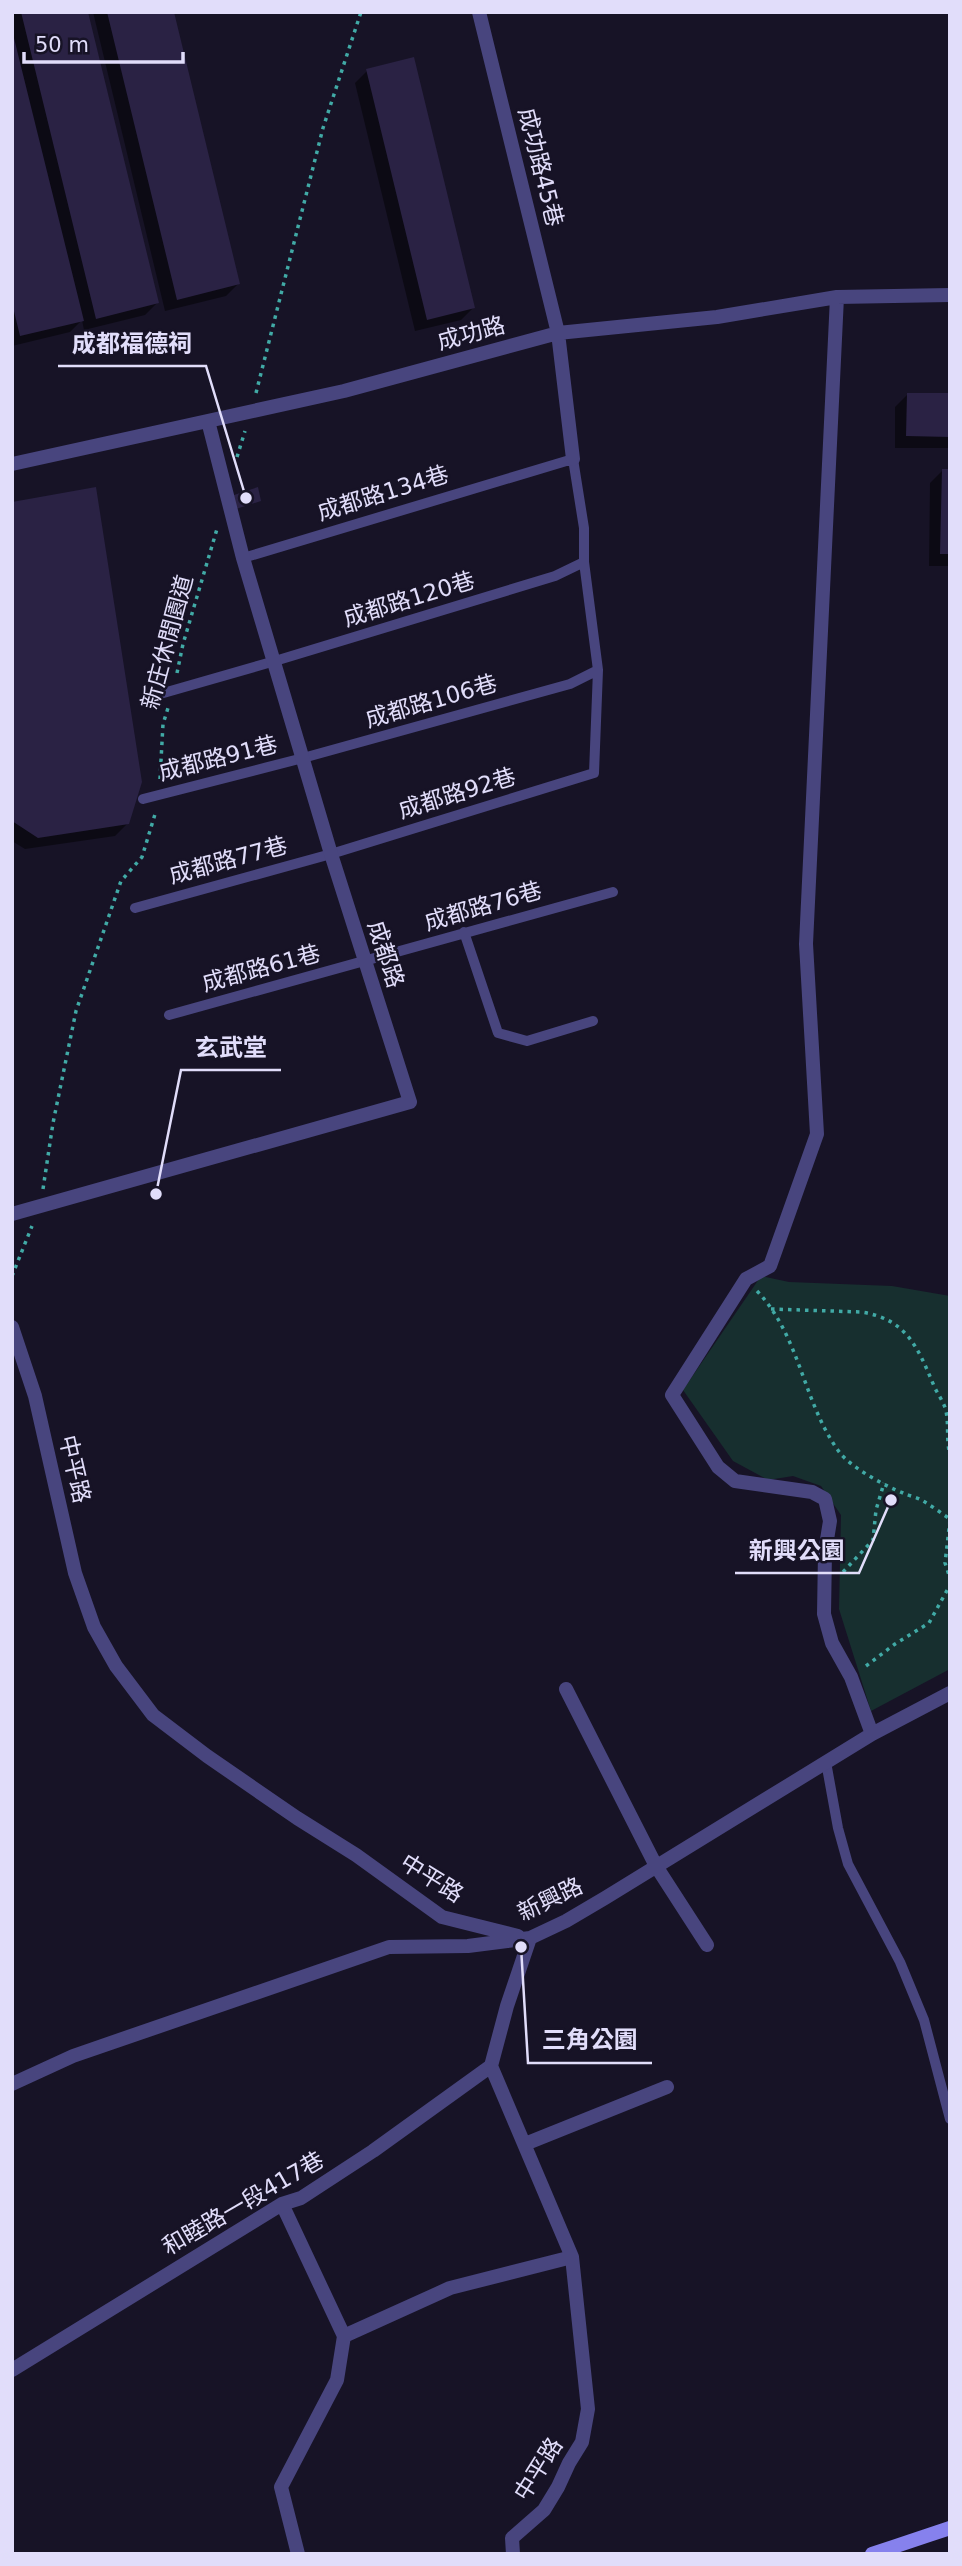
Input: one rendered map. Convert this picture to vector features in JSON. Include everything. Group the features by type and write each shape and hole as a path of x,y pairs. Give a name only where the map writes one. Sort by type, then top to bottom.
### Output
{"street":[{"name":"成功路45巷","path":"480,12 558,333 573,459"},
{"name":"成功路","path":"12,464 344,391 558,333 717,317 836,297 950,295"},
{"path":"836,297 806,944 817,1134 770,1266 746,1279 672,1395 718,1467 735,1481 813,1492 825,1499 830,1521 823,1586 824,1614 832,1643 851,1677 872,1734"},
{"name":"成都路","path":"12,1214 410,1102 364,962 243,558 208,421"},
{"name":"中平路","path":"12,1327 35,1396 75,1573 94,1627 116,1666 153,1716 442,1917 530,1938"},
{"path":"566,1689 656,1866 707,1945"},
{"name":"新興路","path":"12,2084 72,2056 389,1947 468,1946 530,1938 566,1921 872,1734 950,1693"},
{"path":"491,2066 507,2006 530,1938"},
{"name":"中平路","path":"491,2066 572,2257 588,2409 582,2442 544,2510 512,2539 513,2554"},
{"name":"和睦路一段417巷","path":"12,2370 282,2204 301,2198 373,2151 491,2066"},
{"path":"525,2144 667,2087"},
{"path":"282,2204 344,2336 337,2380 281,2487 298,2554"},
{"path":"344,2336 450,2288 572,2257"},
{"path":"872,2554 950,2528"}],"lane":[{"name":"成都路134巷","path":"243,558 573,459"},
{"path":"573,459 584,528 584,562 598,670"},
{"name":"成都路120巷","path":"146,698 275,662 555,576 584,562"},
{"name":"成都路106巷","path":"303,758 570,684 598,670"},
{"name":"成都路92巷","path":"331,853 594,773 598,670"},
{"name":"成都路91巷","path":"142,799 303,758"},
{"name":"成都路77巷","path":"135,908 331,853"},
{"name":"成都路76巷","path":"364,962 613,892"},
{"path":"464,932 498,1034 527,1041 593,1021"},
{"name":"成都路61巷","path":"169,1015 364,962"},
{"path":"827,1762 838,1828 848,1864 900,1962 924,2020 950,2119"}],"path":[{"path":"237,458 323,128 361,12"},
{"name":"新庄休閒園道","path":"12,1276 41,1206 76,1011 121,881 142,857 160,795 163,724 226,493"},
{"path":"746,1279 771,1309 796,1352 822,1420 840,1453 855,1467 902,1493 922,1500 950,1520 945,1563 950,1578"},
{"path":"771,1309 861,1312 874,1314 897,1325 920,1354 944,1406 950,1455"},
{"path":"823,1586 835,1580 873,1540 876,1510 884,1483"},
{"path":"851,1677 929,1623 950,1585"}],"green space":[{"path":"761,1276 789,1282 892,1286 950,1296 950,1669 871,1711 839,1609 841,1515 821,1486 793,1476 768,1480 733,1461 683,1390"}],"building":[{"path":"21,12 88,12 159,303 96,319"},
{"path":"107,12 174,12 240,284 177,300"},
{"path":"12,30 84,321 20,336 12,303"},
{"path":"414,57 475,308 427,320 366,69"},
{"path":"907,393 950,393 950,437 906,436"},
{"path":"942,469 950,469 950,554 940,554"},
{"path":"96,487 142,782 129,824 38,838 12,821 12,502"},
{"path":"258,487 261,501 236,509 231,496"}],"place":[{"name":"成都福德祠","path":"246,498"},
{"name":"玄武堂","path":"156,1194"},
{"name":"新興公園","path":"891,1500"},
{"name":"三角公園","path":"521,1947"}]}
